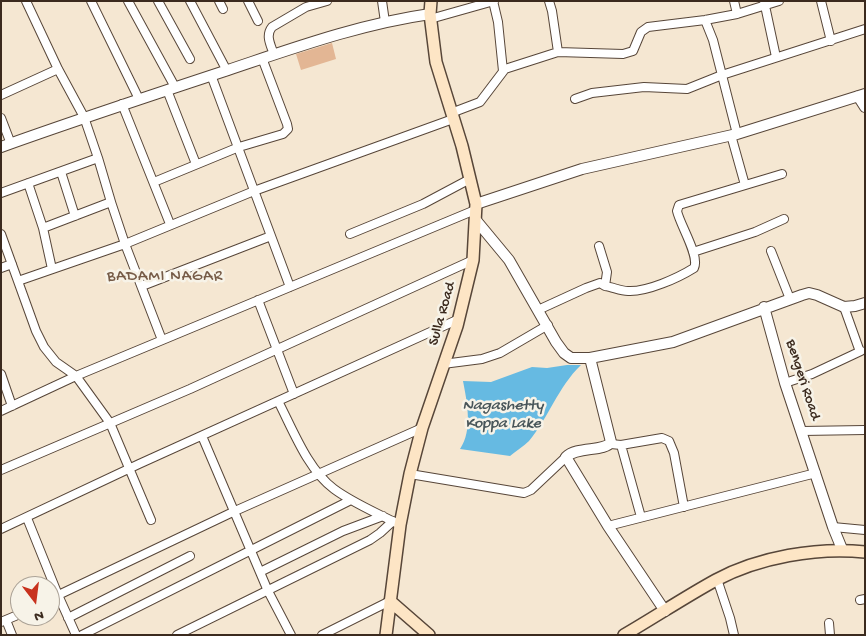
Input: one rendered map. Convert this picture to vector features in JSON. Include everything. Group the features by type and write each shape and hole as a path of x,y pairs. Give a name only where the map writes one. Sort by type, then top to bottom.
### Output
{"main road":[{"name":"Sulla Road","path":"386,635 397,523 422,428 459,319 473,260 475,211 470,179 436,62 430,16 431,1"},
{"path":"624,635 717,580 771,558 842,549 865,552"},
{"path":"390,601 429,635"}],"street":[{"path":"26,1 84,117 125,244 162,340"},
{"path":"91,1 139,99"},
{"path":"128,1 171,88 196,164"},
{"path":"158,1 190,59"},
{"path":"190,1 226,71"},
{"path":"219,1 223,9"},
{"path":"248,1 258,21"},
{"path":"274,55 268,36 272,28 306,7 327,1"},
{"path":"382,1 385,22"},
{"path":"1,118 6,145 262,58 385,22 430,16 493,1 498,22 503,71"},
{"path":"549,1 558,52"},
{"path":"734,1 737,14"},
{"path":"18,281 125,244 254,191 452,116 480,102 503,71 510,66 558,52 629,53 635,48 641,32 648,27 737,14 765,3 778,1"},
{"path":"821,1 831,41"},
{"path":"765,3 776,57"},
{"path":"705,20 722,75 745,185"},
{"path":"575,99 592,93 644,87 687,88 865,29"},
{"path":"154,182 238,148 283,134 288,129 262,58"},
{"path":"1,94 58,68"},
{"path":"211,76 290,287"},
{"path":"1,410 76,376 258,300 582,169 734,135 861,95 865,107"},
{"path":"122,104 170,224"},
{"path":"1,193 98,158"},
{"path":"62,172 75,216"},
{"path":"538,310 586,288 600,284 631,291 654,286 694,268 696,262 678,217 677,208 684,203 782,174"},
{"path":"350,234 423,204 470,179"},
{"path":"28,183 43,228 52,269"},
{"path":"43,228 111,202"},
{"path":"475,211 509,260 564,353 577,359 673,342 809,293 824,297 844,307 865,303"},
{"path":"693,252 755,232 784,219"},
{"path":"1,234 36,332 44,347 56,362 76,376 110,423 152,520"},
{"path":"142,286 271,236"},
{"path":"599,246 607,272 605,286"},
{"path":"771,251 790,299"},
{"path":"1,470 190,389 473,260"},
{"path":"1,268 12,264"},
{"path":"258,300 294,394"},
{"path":"785,383 825,368 860,350 844,307"},
{"name":"Bengeri Road","path":"764,308 785,383 802,431 865,430"},
{"path":"1,529 459,319"},
{"path":"443,364 482,359 500,353 548,325"},
{"path":"590,358 611,440 616,445 640,517"},
{"path":"1,374 12,406"},
{"path":"278,401 312,466 319,474 333,488 351,500 397,523"},
{"path":"60,594 235,511 422,428"},
{"path":"802,431 842,549"},
{"path":"202,436 268,591 291,635"},
{"path":"410,474 524,493 531,490 566,457 575,452 662,438 669,441 674,453 684,507"},
{"path":"566,457 608,526 665,611"},
{"path":"608,526 816,473"},
{"path":"82,635 351,500"},
{"path":"260,572 343,531 382,516"},
{"path":"27,518 47,576"},
{"path":"177,635 370,540 397,523"},
{"path":"833,527 865,530"},
{"path":"68,618 190,556"},
{"path":"717,580 734,635"},
{"path":"322,635 390,601"},
{"path":"60,606 76,635"},
{"path":"4,621 12,635"},
{"path":"829,623 830,635"}],"water":[{"name":"Nagashetty Koppa Lake","path":"581,365 566,383 536,432 525,445 510,456 460,449 467,433 468,425 463,381 491,382 532,367 547,368"}],"building":[{"path":"332,43 336,59 301,70 296,54"}],"district":[{"name":"BADAMI NAGAR","path":"165,278"}]}
